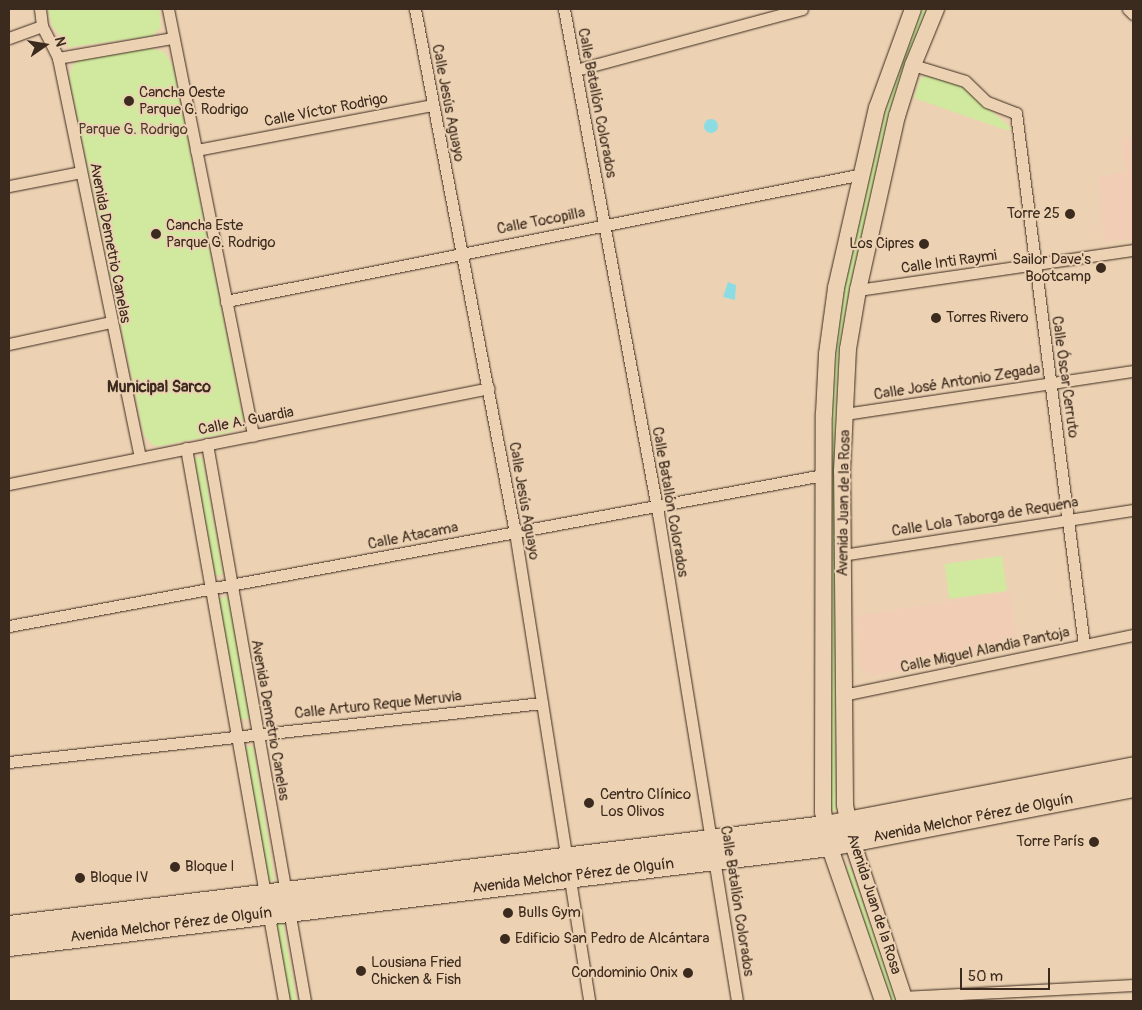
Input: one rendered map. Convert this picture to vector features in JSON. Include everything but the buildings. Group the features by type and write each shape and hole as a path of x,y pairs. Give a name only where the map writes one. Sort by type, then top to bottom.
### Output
{"highway":[{"name":"Avenida Melchor Pérez de Olguín","path":"850,832 1133,767"},
{"name":"Avenida Melchor Pérez de Olguín","path":"9,926 276,902 827,836 1133,786"},
{"name":"Avenida Melchor Pérez de Olguín","path":"9,945 276,902"}],"main road":[{"name":"Avenida Juan de la Rosa","path":"884,1001 827,836 821,636 823,475 827,354 836,288 878,108 913,9"},
{"name":"Avenida Juan de la Rosa","path":"904,999 850,832 843,695 842,555 845,414 848,349 858,290 897,116 913,65 936,9"}],"street":[{"name":"Avenida Demetrio Canelas","path":"40,9 42,26 58,58 140,456"},
{"path":"168,9 253,436"},
{"name":"Calle Jesús Aguayo","path":"414,9 515,532 589,1001"},
{"name":"Calle Batallón Colorados","path":"564,9 656,506 714,849 737,1001"},
{"path":"576,70 802,9"},
{"path":"1128,9 1133,14"},
{"path":"9,38 42,26"},
{"path":"58,58 173,38"},
{"name":"Calle Óscar Cerruto","path":"913,65 965,81 987,102 1016,113 1034,266 1051,383 1084,645"},
{"name":"Calle Víctor Rodrigo","path":"196,150 433,105"},
{"path":"9,186 81,172"},
{"name":"Calle Tocopilla","path":"226,301 604,223 862,174"},
{"name":"Calle Inti Raymi","path":"858,290 1034,266 1133,250"},
{"path":"9,344 111,322"},
{"name":"Calle José Antonio Zegada","path":"845,414 1133,371"},
{"name":"Calle A. Guardia","path":"9,484 140,456 253,436 488,388"},
{"name":"Avenida Demetrio Canelas","path":"207,444 258,733 276,902 284,1001"},
{"name":"Avenida Demetrio Canelas","path":"186,448 236,737 276,902 304,1001"},
{"name":"Calle Atacama","path":"9,626 823,475"},
{"name":"Calle Lola Taborga de Requena","path":"842,555 1133,510"},
{"name":"Calle Miguel Alandia Pantoja","path":"843,695 1133,635"},
{"name":"Calle Arturo Reque Meruvia","path":"9,762 542,703"},
{"path":"904,999 1133,985"}],"shaded area":[{"path":"1133,136 1133,238 1104,243 1099,177 1126,172 1120,139"},
{"path":"1009,592 1019,648 871,676 860,666 856,616"}],"green space":[{"path":"48,9 159,9 161,27 152,36 69,47 52,25"},
{"path":"922,9 927,9 895,99 853,273 843,327 837,385 834,470 836,811 830,811 832,398 836,351 843,290 861,209 893,84"},
{"name":"Parque G. Rodrigo","path":"150,48 164,52 173,66 243,419 231,432 160,446 153,445 144,435 69,76 73,65 80,60"},
{"path":"929,74 963,87 1012,129 1006,130 914,98 920,79"},
{"path":"202,457 223,574 215,576 194,458"},
{"path":"1002,556 1007,591 949,599 945,564"},
{"path":"228,597 249,718 240,720 218,599"},
{"path":"253,746 274,880 265,882 244,747"},
{"path":"850,866 896,1001 891,1001 845,868"},
{"path":"282,920 296,1001 290,1001 276,921"}],"water":[{"path":"708,119 714,119 718,126 714,133 708,133 704,129 704,123"},
{"path":"728,282 736,285 735,300 723,297"}],"place":[{"name":"Cancha Oeste Parque G. Rodrigo","path":"129,101"},
{"name":"Torre 25","path":"1070,214"},
{"name":"Cancha Este Parque G. Rodrigo","path":"156,234"},
{"name":"Los Cipres","path":"924,244"},
{"name":"Sailor Dave's Bootcamp","path":"1101,268"},
{"name":"Torres Rivero","path":"936,318"},
{"name":"Centro Clínico Los Olivos","path":"589,803"},
{"name":"Torre París","path":"1094,842"},
{"name":"Bloque I","path":"175,867"},
{"name":"Bloque IV","path":"80,878"},
{"name":"Bulls Gym","path":"508,913"},
{"name":"Edificio San Pedro de Alcántara","path":"505,939"},
{"name":"Lousiana Fried Chicken & Fish","path":"361,971"},
{"name":"Condominio Onix","path":"688,973"}],"district":[{"name":"Municipal Sarco","path":"159,387"}]}
